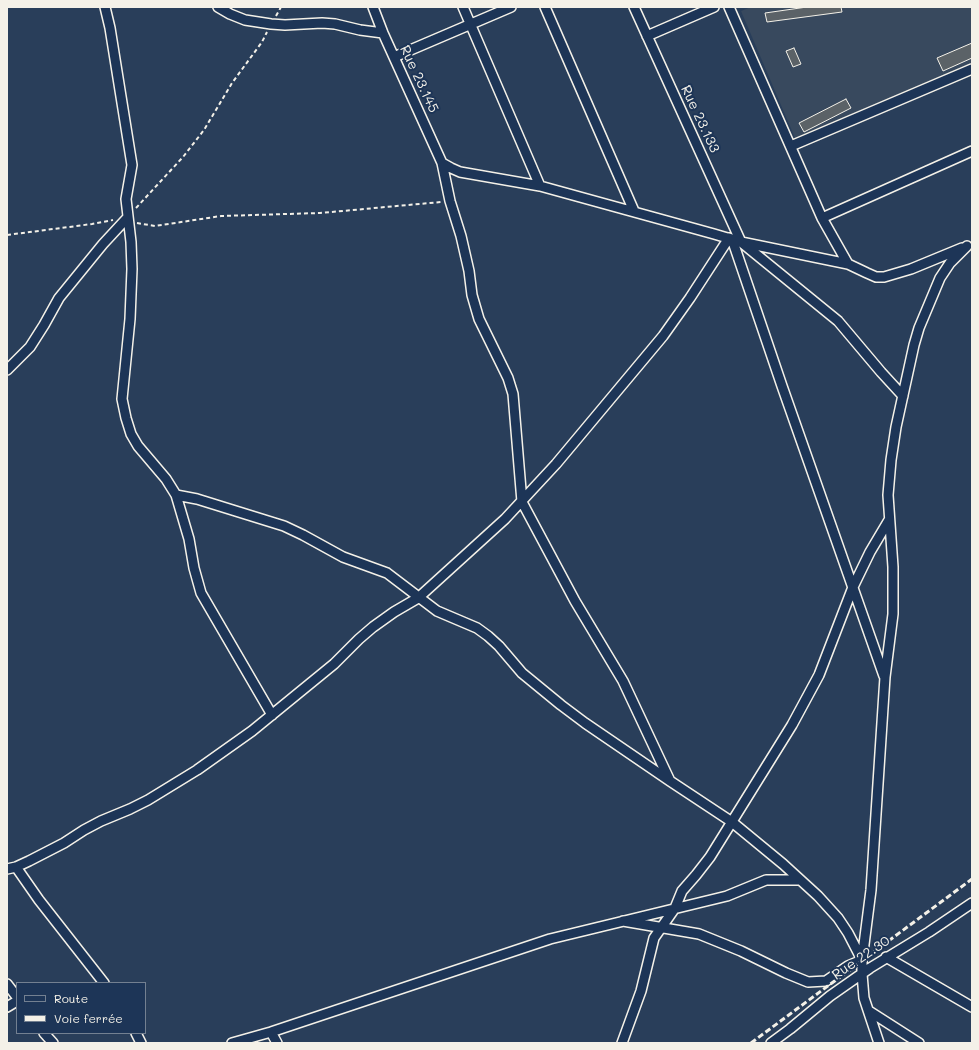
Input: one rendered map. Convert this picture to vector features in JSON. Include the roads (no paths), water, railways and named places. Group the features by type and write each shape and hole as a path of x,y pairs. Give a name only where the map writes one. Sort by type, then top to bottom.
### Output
{"street":[{"path":"105,7 110,28 132,165 126,199 131,242 132,269 130,319 122,399 131,434 138,446 166,479 176,494 189,539 194,568 201,593 272,715"},
{"path":"218,7 245,20 285,25 322,23 383,33"},
{"name":"Rue 23.145","path":"373,7 383,33 442,162 450,201 463,243 472,295 479,319 508,378 513,394 522,502"},
{"path":"463,7 540,186"},
{"path":"394,57 511,7"},
{"path":"545,7 634,211"},
{"name":"Rue 23.133","path":"634,7 734,240 885,677"},
{"path":"647,36 714,7"},
{"path":"729,7 822,218 848,264"},
{"path":"791,146 972,69"},
{"path":"822,218 972,151"},
{"path":"442,162 460,172 540,186 734,240 848,264 876,276 884,277 911,269 970,245"},
{"path":"7,370 30,348 59,298 103,244 128,217"},
{"path":"734,240 838,321 903,396"},
{"path":"103,982 12,868 47,853 101,821 130,810 197,770 272,715 334,664 359,639 374,627 418,598 475,548 522,502 556,464 663,336 734,240"},
{"path":"879,1043 864,998 862,960 871,890 885,677 893,614 894,594 888,490 890,460 914,345 928,306 940,278 950,262 970,245"},
{"path":"176,494 284,526 343,557 387,573 437,611 477,628 506,653 522,673 539,688 585,723 670,782 732,822 783,864 818,896 838,918 848,933 862,960"},
{"path":"522,502 575,601 632,697 670,782"},
{"path":"622,1043 641,991 654,938 675,908 682,891 710,857 792,725 819,675 853,588 870,552 889,520"},
{"path":"232,1043 271,1032 550,939 728,896 766,880 799,880"},
{"name":"Rue 22.30","path":"771,1043 790,1030 830,996 886,957 929,932 972,903"},
{"path":"623,921 699,934 741,951 808,982 826,981 848,966 862,960"},
{"path":"886,957 972,1007"},
{"path":"7,984 16,996"},
{"path":"7,1007 16,1002"},
{"path":"869,1011 919,1043"},
{"path":"271,1032 277,1043"},
{"path":"45,1034 52,1043"},
{"path":"136,1034 141,1043"}],"railway":[{"path":"751,1043 972,879"}]}
